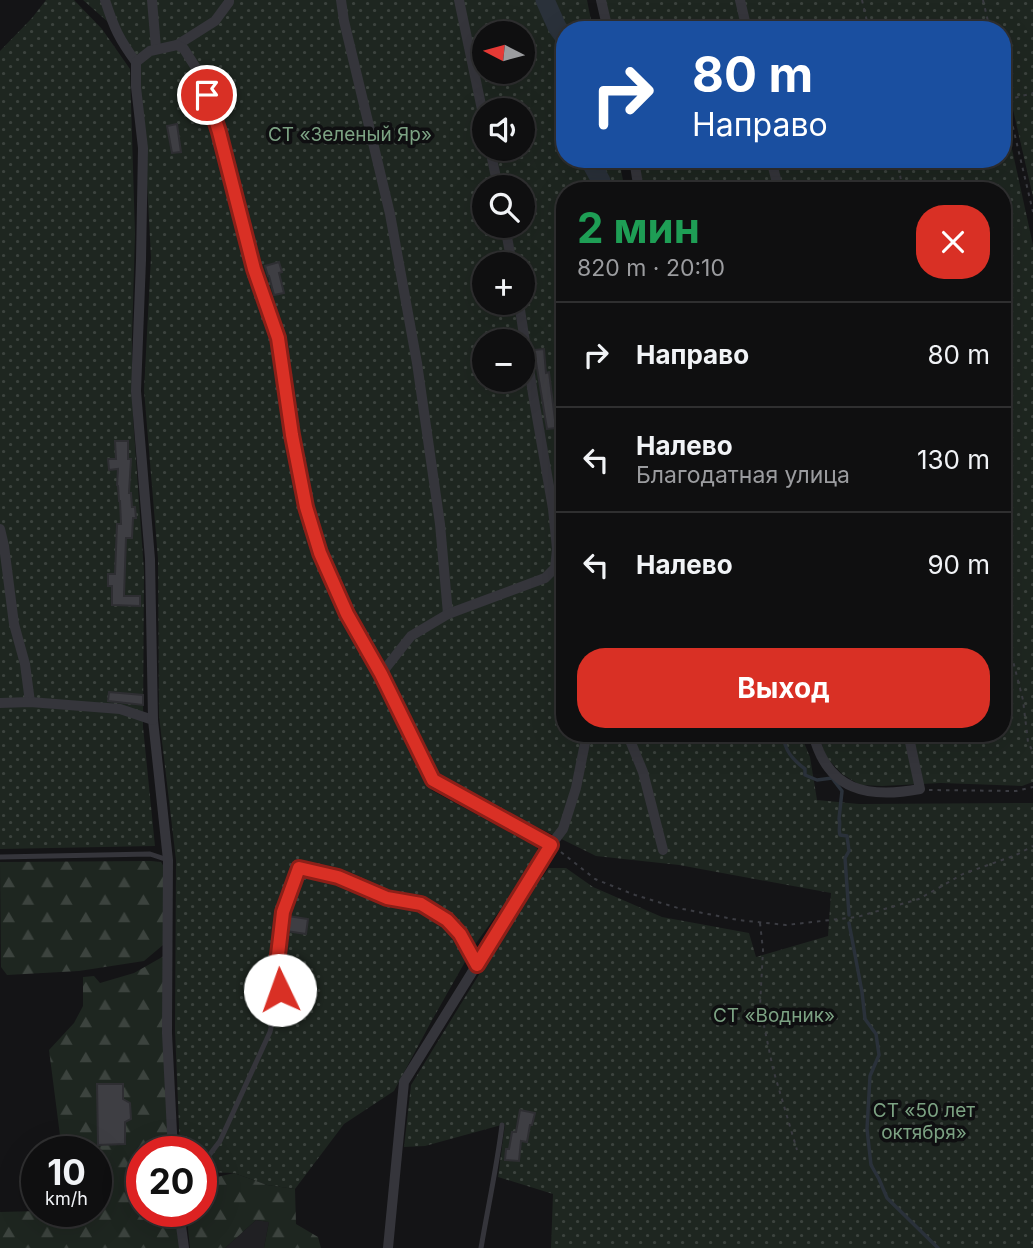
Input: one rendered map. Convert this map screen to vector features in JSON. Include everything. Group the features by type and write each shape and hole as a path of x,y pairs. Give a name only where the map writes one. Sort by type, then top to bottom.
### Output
{"street":[{"path":"105,0 120,41 136,62 143,148 136,391 150,559 153,720 168,860 167,1034 172,1136"},
{"path":"152,0 156,48"},
{"path":"136,62 156,48 177,45 215,21 229,0"},
{"path":"341,0 390,214 412,336 440,524 448,614"},
{"path":"458,0 479,98"},
{"path":"601,0 606,21"},
{"path":"740,0 745,21"},
{"path":"177,45 184,49 196,68 219,132 254,269 278,338 306,507 320,553 347,614 381,674 433,780 551,845"},
{"path":"521,315 556,539"},
{"path":"0,528 14,624 25,664 30,702"},
{"path":"381,674 411,636 448,614 545,578 555,568 556,558"},
{"path":"0,703 30,702 120,709 153,720"},
{"path":"388,1248 404,1082 563,829 576,788 585,742"},
{"path":"631,742 643,772 663,850"},
{"path":"815,742 817,752 830,770 842,780 866,792 883,793 920,789 910,742"},
{"path":"181,1227 184,1248"}],"lane":[{"path":"0,857 150,854 168,860"},
{"path":"217,1145 270,1032 280,990 278,955 283,912 299,868 338,877 387,898 421,904 447,920 460,934 477,965"},
{"path":"481,1248 502,1125"}],"path":[{"path":"862,0 867,21"},
{"path":"983,0 988,21"},
{"path":"1011,99 1033,93"},
{"path":"1011,121 1033,212"},
{"path":"1011,653 1023,700 1028,742 1033,752"},
{"path":"920,789 1016,791 1033,787"},
{"path":"551,845 595,879 635,895 678,908 738,920 786,925 857,917 919,899 963,874 1033,846"},
{"path":"760,922 763,950 760,1006 773,1069 797,1150"}],"shaded area":[{"path":"256,1220 269,1222 264,1248 225,1248"}],"green space":[{"path":"46,0 74,0 102,29 130,69 135,234 133,417 144,571 143,727 155,846 0,849 0,51"},
{"path":"83,0 587,0 591,21 556,21 556,168 621,168 623,182 556,182 556,742 804,742 810,757 817,800 859,804 1033,803 1033,1248 551,1248 553,1194 498,1177 505,1124 425,1146 404,1147 411,1085 523,903 549,868 566,868 593,887 662,917 749,933 756,957 828,936 831,893 679,865 596,856 439,779 431,790 537,847 539,856 474,946 394,1091 344,1124 295,1189 267,1185 234,1173 217,1172 217,1136 179,1136 175,1030 176,860 159,716 158,559 144,390 151,257 139,67 108,22"},
{"path":"605,0 1033,0 1033,197 1011,101 1011,21 609,21"},
{"path":"1011,145 1033,245 1033,782 1022,786 941,783 860,785 842,774 825,756 821,742 1011,742 1011,182 641,182 639,168 1011,168"},
{"path":"0,862 161,862 164,867 163,945 144,961 79,971 7,975 1,967"},
{"path":"164,956 170,1136 126,1136 126,1227 178,1227 180,1248 0,1248 0,1212 21,1211 21,1227 112,1227 112,1136 60,1136 49,1050 74,1023 83,1006 83,977 94,976 100,983 134,973"},
{"path":"234,1173 267,1185 295,1189 296,1224 318,1237 321,1248 264,1248 269,1222 256,1220 225,1248 190,1248 188,1227 217,1227 217,1177"}],"building":[{"path":"177,124 181,152 172,153 167,126"},
{"path":"279,262 284,293 274,295 265,266"},
{"path":"544,349 556,428 547,429 535,350"},
{"path":"115,441 128,441 128,459 131,459 129,493 136,518 133,518 132,538 126,538 124,596 140,596 140,606 112,605 112,586 108,586 108,574 115,574 117,524 121,524 118,469 109,470 108,459 116,459"},
{"path":"109,692 143,695 143,705 108,701"},
{"path":"288,916 308,919 306,934 286,931"},
{"path":"97,1084 123,1084 123,1099 130,1103 131,1119 125,1122 125,1144 112,1144 112,1136 98,1136"},
{"path":"520,1110 535,1113 527,1142 521,1141 519,1161 505,1160 512,1132 516,1132"}],"waterway":[{"path":"545,0 556,25"},
{"path":"594,168 601,182"},
{"path":"785,742 793,758 805,769 805,775 817,780 832,778 842,791 839,831 840,835 847,836 849,851 845,858 849,915"},
{"path":"849,923 865,1019 876,1034 879,1055 870,1076 867,1129 871,1165 887,1198 938,1248"}],"route":[{"path":"207,95 254,269 278,338 306,507 320,553 347,614 381,674 433,780 551,845 477,965 460,934 447,920 421,904 387,898 338,877 299,868 283,912 278,955 280,990"}],"park label":[{"name":"СТ «Зеленый Яр»","path":"350,134"},
{"name":"СТ «Водник»","path":"774,1015"},
{"name":"СТ «50 лет октября»","path":"924,1121"}]}
